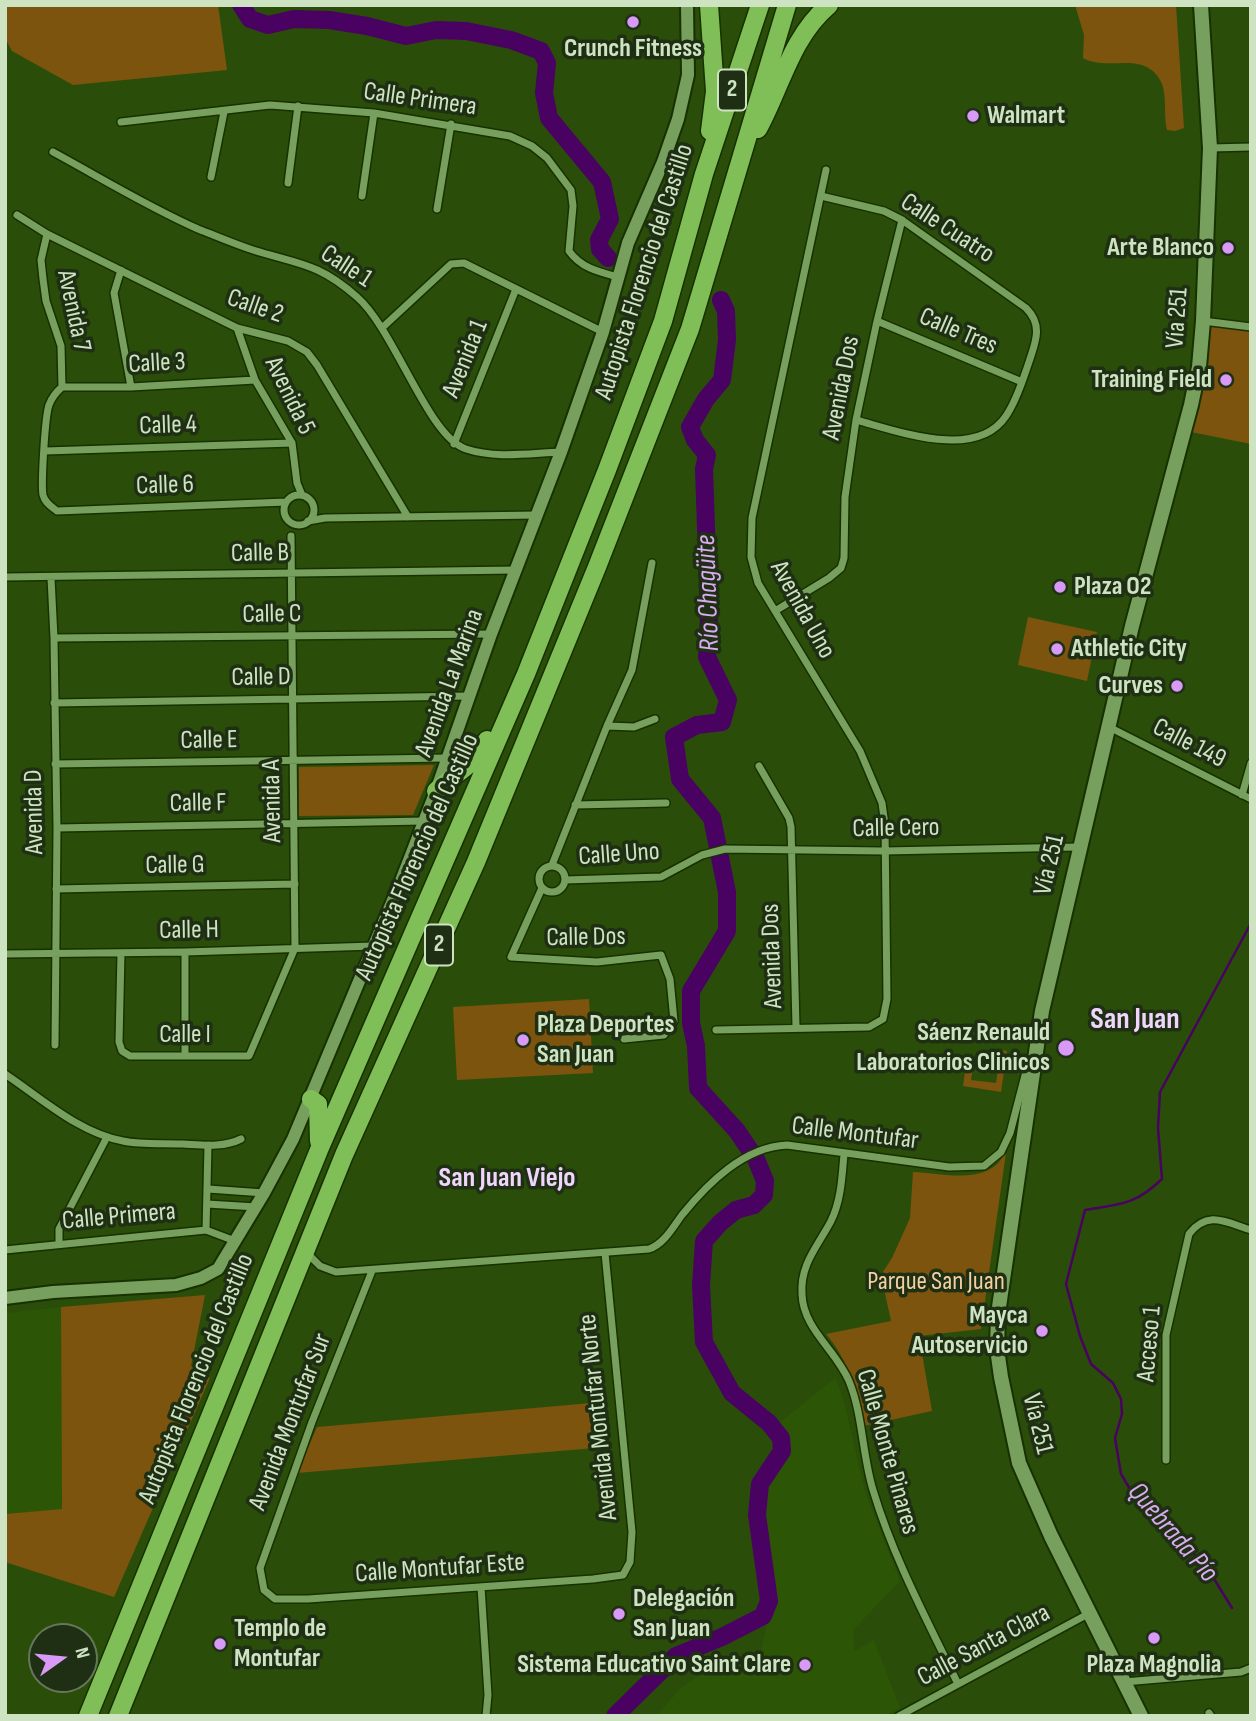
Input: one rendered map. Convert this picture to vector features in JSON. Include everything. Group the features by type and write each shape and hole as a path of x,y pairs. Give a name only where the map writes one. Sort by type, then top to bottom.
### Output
{"highway":[{"path":"704,174 715,91 709,5"},
{"name":"Autopista Florencio del Castillo","path":"89,1716 319,1150 526,674 663,321 704,174 760,5"},
{"name":"Autopista Florencio del Castillo","path":"118,1716 344,1155 477,862 597,567 690,329 787,5"},
{"path":"739,166 766,114 787,63 807,27 829,5"},
{"path":"436,791 452,776 472,764 504,705 526,674"},
{"path":"311,1099 318,1104 319,1150"}],"main road":[{"name":"Vía 251","path":"1141,1716 1088,1614 1019,1463 1009,1424 997,1349 998,1314 1042,1012 1154,538 1199,367 1210,148 1201,5"}],"street":[{"name":"Avenida La Marina","path":"5,1298 53,1292 176,1285 201,1278 218,1269 264,1193 311,1099 374,946 436,791 491,634 539,515 603,332 628,243 663,162 685,93 689,53 687,5"},
{"name":"Calle Primera","path":"121,122 270,105 298,106 374,113 510,136 532,146 547,158 571,190 573,206 569,251 576,261 592,270 618,277"},
{"path":"288,183 298,106"},
{"path":"211,177 224,112"},
{"path":"362,196 374,113"},
{"path":"437,209 451,124"},
{"path":"1210,148 1251,147"},
{"name":"Calle 1","path":"53,152 195,228 254,250 318,268 357,296 371,309 383,327 436,423 454,444"},
{"name":"Avenida Uno","path":"796,1027 859,1028 877,1024 883,1019 887,999 882,803 870,770 758,583 750,536 826,170"},
{"name":"Calle Cuatro","path":"821,196 884,211 902,220 1026,308 1036,321 1038,329 1022,382"},
{"name":"Calle 2","path":"17,215 47,234 237,328 288,341 307,352 408,517"},
{"name":"Avenida Dos","path":"775,611 830,578 841,568 844,558 845,497 856,420 902,220"},
{"name":"Avenida 7","path":"47,234 41,260 46,301 61,346 62,387 53,394 47,408 42,492 47,503 57,511"},
{"path":"383,327 452,264 458,262 603,332"},
{"path":"121,270 114,293 131,387"},
{"name":"Avenida 1","path":"454,444 516,289"},
{"name":"Calle Tres","path":"877,321 1022,382"},
{"path":"1203,321 1251,327"},
{"name":"Avenida 5","path":"237,328 255,380 292,443 297,483 302,495"},
{"name":"Calle 3","path":"62,387 131,387 255,380"},
{"path":"856,420 929,439 971,439 997,426 1006,416 1022,382"},
{"name":"Calle 4","path":"45,451 292,443"},
{"path":"454,444 497,454 561,452"},
{"path":"297,483 287,503 291,522 300,525 325,518 539,515"},
{"path":"287,503 302,495 310,500 314,509 325,518"},
{"name":"Calle 6","path":"57,511 287,503"},
{"path":"308,521 314,509"},
{"name":"Avenida A","path":"249,1056 295,948 291,536"},
{"path":"552,865 632,670 652,563"},
{"name":"Calle B","path":"5,578 516,570"},
{"name":"Avenida D","path":"51,578 57,828 55,1045"},
{"name":"Calle C","path":"54,638 491,634"},
{"name":"Calle D","path":"54,703 469,696"},
{"path":"607,726 634,727 655,719"},
{"name":"Calle 149","path":"1109,726 1251,799"},
{"name":"Calle E","path":"55,764 447,758"},
{"path":"1242,795 1251,763"},
{"name":"Avenida Dos","path":"759,766 789,818 793,836 791,851 796,1027"},
{"path":"575,805 666,803"},
{"name":"Calle F","path":"57,828 424,821"},
{"name":"Calle Cero","path":"713,850 1079,847"},
{"name":"Calle Uno","path":"565,880 661,877 713,850"},
{"path":"552,865 559,867 565,880 562,887 549,892 542,888 539,878 543,869 552,865"},
{"name":"Calle G","path":"56,889 295,884"},
{"name":"Calle Dos","path":"542,888 512,957 597,962 661,955 670,979 674,1021 664,1035 624,1039"},
{"name":"Calle H","path":"5,954 185,953 374,946"},
{"name":"Calle I","path":"121,953 119,1042 122,1051 130,1056 249,1056"},
{"path":"185,953 185,1056"},
{"name":"Calle Montufar","path":"307,1252 327,1270 372,1271 649,1249 660,1243 693,1202 749,1155 763,1148 788,1146 961,1168 984,1166 1001,1152 1010,1133 1042,1012"},
{"path":"716,1030 796,1027"},
{"path":"5,1074 82,1126 107,1137 124,1141 208,1145 230,1145 241,1139"},
{"path":"59,1244 59,1229 107,1137"},
{"path":"206,1230 208,1145"},
{"name":"Calle Monte Pinares","path":"844,1154 836,1207 803,1270 802,1298 813,1327 841,1365 848,1380 856,1404 871,1486 890,1542 958,1684"},
{"path":"208,1189 264,1193"},
{"path":"207,1204 256,1206"},
{"name":"Acceso 1","path":"1166,1460 1166,1335 1189,1234 1205,1219 1251,1230"},
{"name":"Calle Primera","path":"5,1250 206,1230 236,1242"},
{"name":"Avenida Montufar Norte","path":"605,1253 632,1532 630,1562 622,1575"},
{"name":"Avenida Montufar Sur","path":"264,1590 260,1568 312,1422 372,1271"},
{"name":"Calle Montufar Este","path":"264,1590 275,1599 286,1600 622,1575"},
{"path":"481,1587 488,1695 486,1716"},
{"name":"Calle Santa Clara","path":"899,1716 1088,1614"},
{"path":"1124,1682 1241,1672 1251,1668"}],"shaded area":[{"path":"61,1307 62,1510 5,1514 5,1313"},
{"path":"835,1378 843,1398 865,1492 900,1581 853,1630 854,1651 874,1640 900,1708 884,1716 656,1716 681,1688 697,1677 761,1650 775,1590 765,1523 766,1487 786,1452 785,1437 778,1424"}],"green space":[{"path":"5,5 218,5 227,70 73,85 12,51 5,38"},
{"path":"1075,5 1176,5 1184,128 1167,130 1164,91 1153,71 1134,64 1093,62 1083,58 1084,35"},
{"name":"Training Field","path":"1211,324 1251,329 1251,444 1191,432"},
{"name":"Athletic City","path":"1028,617 1097,632 1087,681 1018,665"},
{"path":"434,765 413,815 299,816 299,767"},
{"name":"Plaza Deportes San Juan","path":"589,999 593,1073 457,1080 453,1007"},
{"path":"1001,1050 1007,1051 1001,1092 963,1086 967,1058 974,1059 971,1080 996,1083"},
{"name":"Parque San Juan","path":"1006,1153 981,1329 919,1336 932,1411 863,1426 851,1377 841,1355 826,1334 891,1321 881,1275 910,1218 913,1172 952,1175 982,1173 992,1168"},
{"path":"205,1295 191,1366 210,1378 114,1597 5,1562 5,1514 62,1509 61,1307"},
{"path":"603,1402 607,1447 297,1473 317,1427"}],"waterway":[{"name":"Río Chagüite","path":"241,5 250,19 268,25 294,19 329,20 406,36 436,30 466,31 511,40 541,51 547,63 544,93 549,118 602,182 610,219 599,240 600,249 608,258"},
{"name":"Río Chagüite","path":"615,1716 676,1656 763,1616 769,1601 757,1515 760,1484 782,1451 781,1438 769,1423 732,1393 704,1342 701,1285 704,1241 736,1210 754,1205 764,1195 765,1181 756,1159 737,1131 698,1088 696,1046 691,1023 691,991 727,931 727,892 712,818 680,779 674,737 697,725 722,722 728,700 707,657 709,617 704,469 707,455 695,440 690,427 706,399 722,380 727,340 726,311 721,300"},
{"name":"Quebrada Pío","path":"1232,1608 1211,1574 1183,1541 1137,1501 1121,1474 1115,1438 1122,1414 1121,1399 1113,1383 1091,1364 1080,1336 1066,1284 1085,1210 1135,1199 1162,1179 1158,1128 1160,1092 1251,923"}],"place":[{"name":"Crunch Fitness","path":"633,22"},
{"name":"Walmart","path":"973,116"},
{"name":"Arte Blanco","path":"1228,248"},
{"name":"Training Field","path":"1226,380"},
{"name":"Plaza O2","path":"1060,587"},
{"name":"Athletic City","path":"1057,649"},
{"name":"Curves","path":"1177,686"},
{"name":"Plaza Deportes San Juan","path":"523,1040"},
{"name":"Sáenz Renauld Laboratorios Clinicos","path":"1066,1048"},
{"name":"Mayca Autoservicio","path":"1042,1331"},
{"name":"Delegación San Juan","path":"619,1614"},
{"name":"Plaza Magnolia","path":"1154,1638"},
{"name":"Templo de Montufar","path":"220,1644"},
{"name":"Sistema Educativo Saint Clare","path":"805,1665"}],"district":[{"name":"San Juan","path":"1135,1020"},
{"name":"San Juan Viejo","path":"507,1179"}]}
